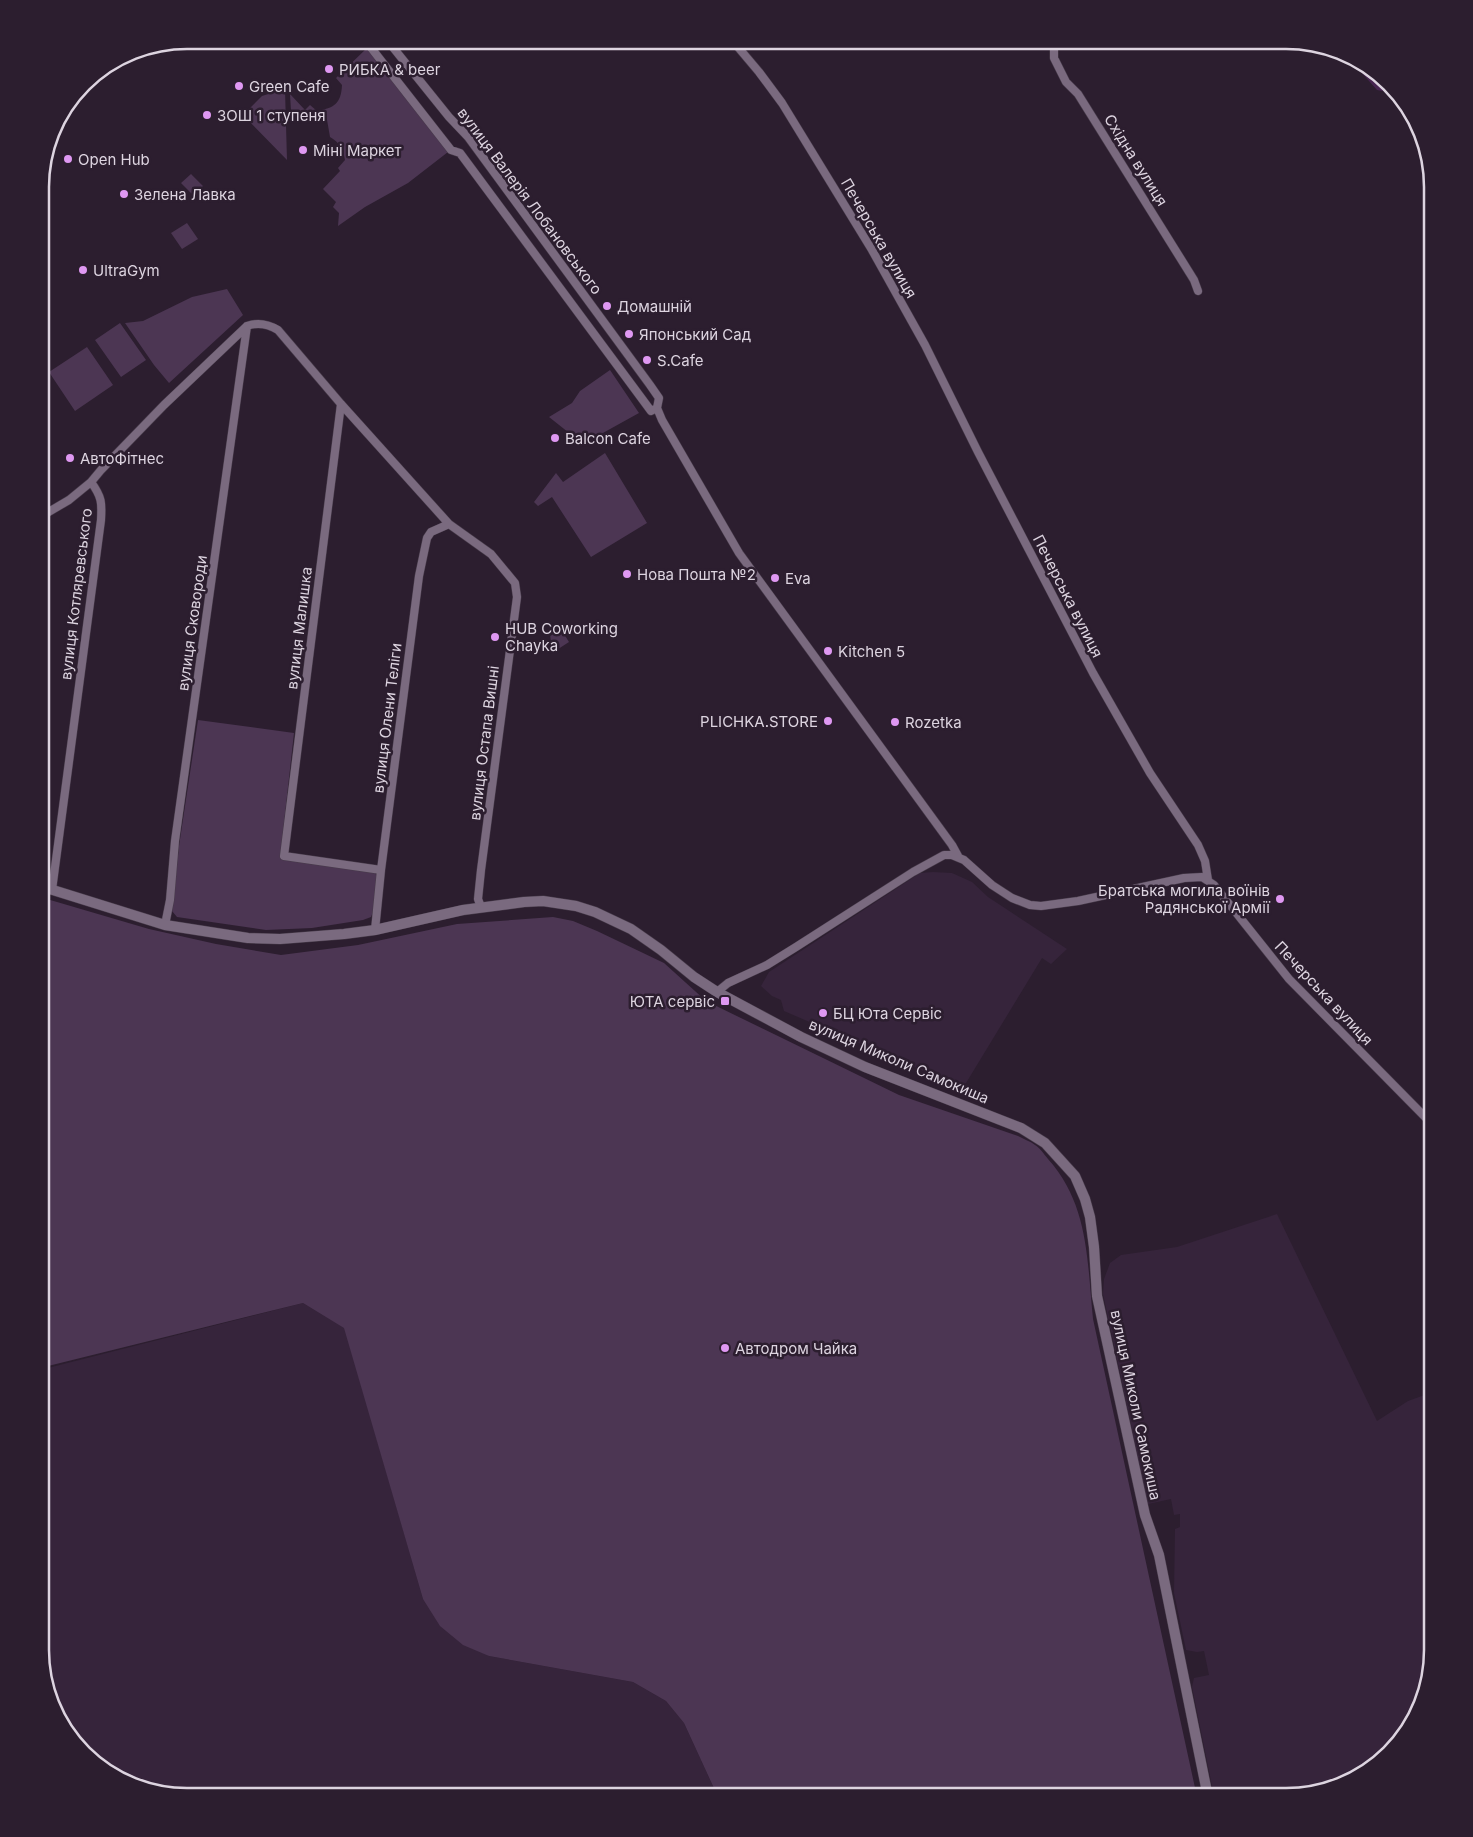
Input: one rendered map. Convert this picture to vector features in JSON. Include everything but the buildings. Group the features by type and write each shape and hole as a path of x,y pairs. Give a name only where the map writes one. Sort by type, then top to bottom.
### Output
{"street":[{"name":"вулиця Валерія Лобановського","path":"372,49 451,150 460,153 652,411 657,408"},
{"name":"вулиця Валерія Лобановського","path":"394,49 449,117 468,137 650,385 659,398 657,408 662,420 739,553 952,845 958,856 1003,893 1021,902 1041,906 1078,902 1184,878 1202,877 1208,880"},
{"name":"Печерська вулиця","path":"740,49 782,103 872,250 925,345 964,426 1093,673 1150,773 1198,845 1205,861 1208,880 1289,979 1424,1116"},
{"name":"Східна вулиця","path":"1053,49 1054,58 1066,82 1078,94 1109,143 1194,280 1198,291"},
{"path":"49,512 69,500 92,482 101,470 164,405 247,326 254,323 270,325 278,330 341,404 449,524"},
{"name":"вулиця Сковороди","path":"165,925 170,900 175,840 247,326"},
{"name":"вулиця Малишка","path":"341,404 284,856 381,870"},
{"name":"вулиця Котляревського","path":"52,890 101,520 102,506 100,494 92,482"},
{"name":"вулиця Остапа Вишні","path":"449,524 491,554 516,583 517,597 481,870 478,899 481,907"},
{"name":"вулиця Олени Теліги","path":"375,930 381,870 424,546 431,532 449,524"},
{"path":"717,992 728,983 796,947 929,863 944,855 958,856"},
{"name":"вулиця Миколи Самокиша","path":"49,889 165,925 256,938 311,937 375,930 481,907 543,901 576,906 595,912 631,929 717,992 801,1037 842,1057 1021,1128 1045,1144 1075,1176 1090,1217 1098,1302 1145,1515 1159,1555 1206,1788"}],"shaded area":[{"path":"368,49 448,152 408,183 365,207 338,226 339,213 333,207 336,202 323,189 340,171 338,168 345,160 343,153 339,144 330,137 326,114 291,111 290,94 305,110 310,105 317,111 328,108 336,104 340,97 342,85 336,78"},
{"path":"1359,70 1384,90 1377,90"},
{"path":"284,89 287,160 243,115 262,96"},
{"path":"191,174 203,186 193,195 181,183"},
{"path":"187,223 198,239 182,249 171,233"},
{"path":"227,289 243,315 169,383 125,323 143,321 192,297"},
{"path":"120,323 146,360 121,377 95,340"},
{"path":"87,347 113,385 75,411 49,372"},
{"path":"610,370 639,413 583,444 549,417 572,403 580,391"},
{"path":"605,453 647,523 591,557 552,497 538,506 534,502 556,473 563,482"},
{"path":"559,626 569,642 552,653 550,633"},
{"path":"198,720 294,733 280,859 374,872 378,877 374,909 371,917 312,928 266,930 177,917 172,911 179,846"},
{"path":"920,873 952,873 972,882 988,897 1067,949 1051,964 1042,958 963,1088 784,1011 781,1000 772,996 761,986 769,972"},
{"name":"Автодром Чайка","path":"49,900 149,929 216,944 281,955 358,945 457,924 553,917 573,921 664,963 706,1001 899,1095 1031,1142 1043,1153 1061,1177 1079,1214 1087,1255 1093,1319 1195,1788 714,1788 684,1723 666,1701 633,1682 489,1656 463,1645 440,1626 423,1599 344,1328 303,1303 49,1366"},
{"path":"1277,1214 1377,1421 1408,1401 1424,1395 1424,1651 1420,1686 1406,1719 1396,1734 1377,1754 1348,1774 1322,1784 1287,1788 1212,1788 1192,1687 1194,1678 1209,1675 1204,1651 1186,1650 1174,1593 1175,1529 1180,1527 1180,1514 1174,1515 1171,1499 1148,1504 1103,1294 1104,1279 1110,1263 1121,1255 1177,1247"},
{"path":"303,1303 345,1328 423,1599 489,1656 633,1682 666,1701 684,1723 714,1788 186,1788 151,1784 118,1770 96,1754 72,1727 63,1712 51,1678 49,1660 49,1368"}],"place":[{"name":"РИБКА & beer","path":"329,69"},
{"name":"Green Cafe","path":"239,86"},
{"name":"ЗОШ 1 ступеня","path":"207,115"},
{"name":"Міні Маркет","path":"303,150"},
{"name":"Open Hub","path":"68,159"},
{"name":"Зелена Лавка","path":"124,194"},
{"name":"UltraGym","path":"83,270"},
{"name":"Домашній","path":"607,306"},
{"name":"Японський Сад","path":"629,334"},
{"name":"S.Cafe","path":"647,360"},
{"name":"Balcon Cafe","path":"555,438"},
{"name":"АвтоФітнес","path":"70,458"},
{"name":"Нова Пошта №2","path":"627,574"},
{"name":"Eva","path":"775,578"},
{"name":"HUB Coworking Chayka","path":"495,637"},
{"name":"Kitchen 5","path":"828,651"},
{"name":"PLICHKA.STORE","path":"828,721"},
{"name":"Rozetka","path":"895,722"},
{"name":"Братська могила воїнів Радянської Армії","path":"1280,899"},
{"name":"ЮТА сервіс","path":"725,1001"},
{"name":"БЦ Юта Сервіс","path":"823,1013"},
{"name":"Автодром Чайка","path":"725,1348"}]}
